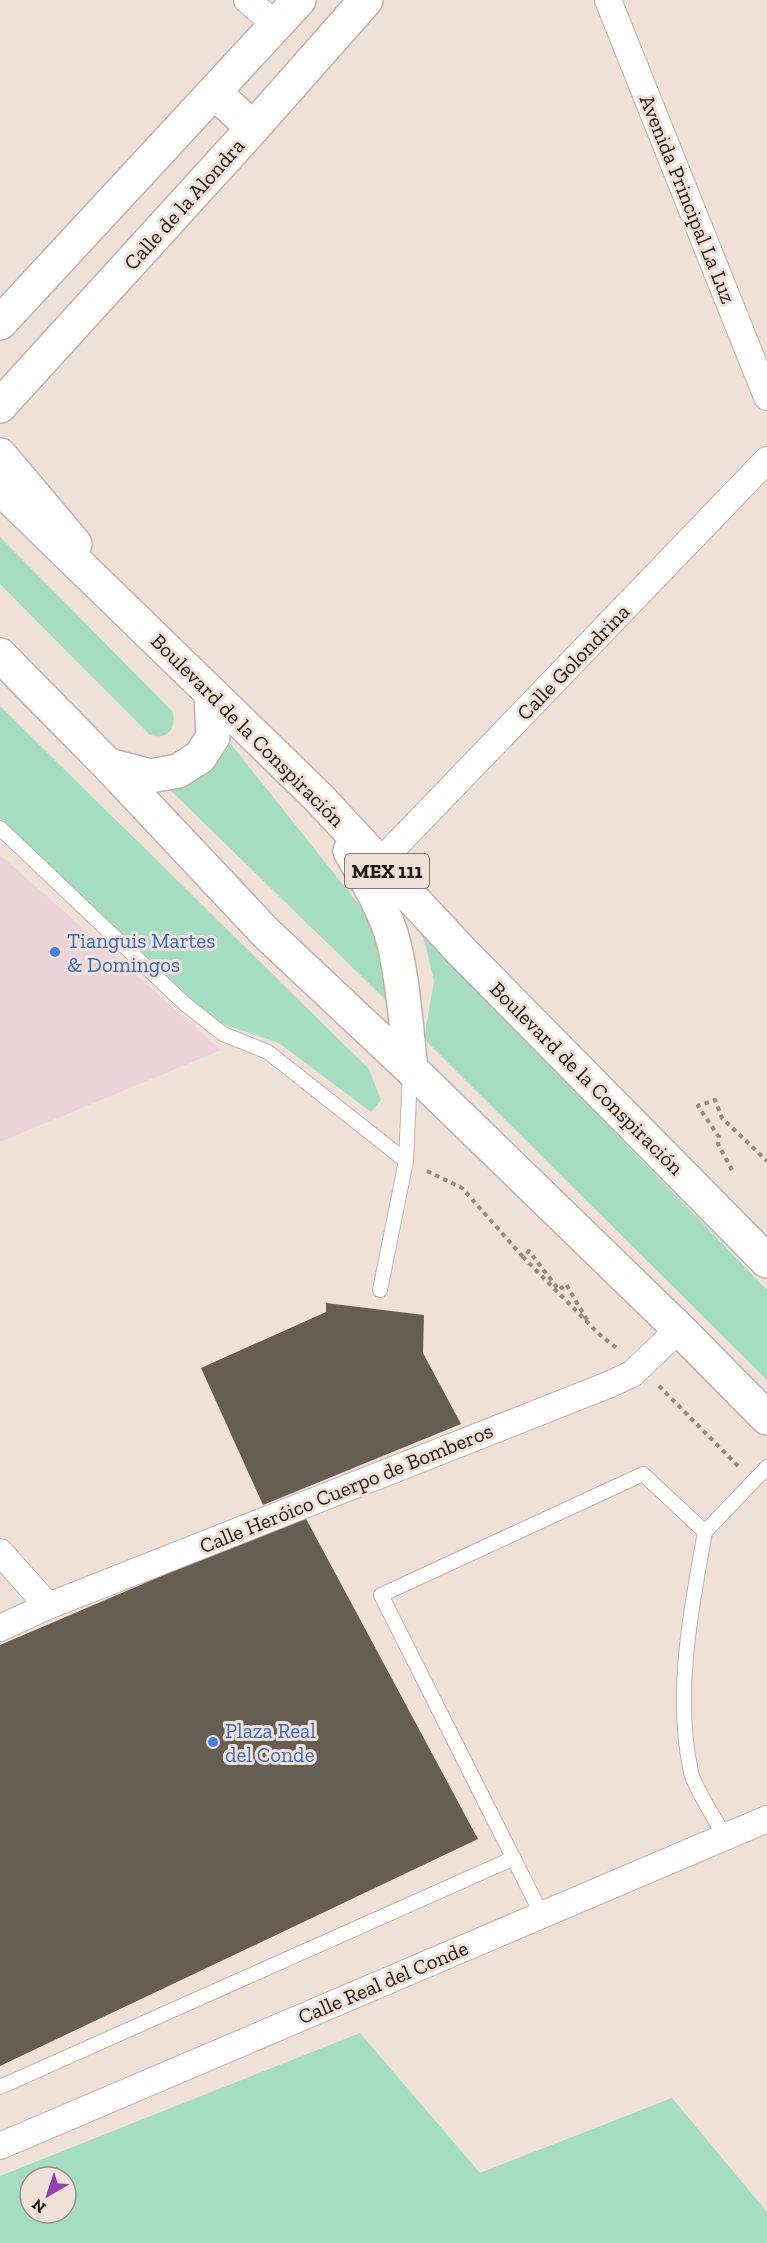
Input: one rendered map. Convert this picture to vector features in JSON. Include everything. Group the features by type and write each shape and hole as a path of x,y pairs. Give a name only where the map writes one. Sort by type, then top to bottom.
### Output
{"main road":[{"path":"0,323 299,0"},
{"name":"Calle de la Alondra","path":"0,406 366,0"},
{"path":"214,92 253,128"},
{"path":"0,455 147,630"},
{"name":"Boulevard de la Conspiración","path":"0,488 318,797 464,954 767,1261"},
{"path":"0,655 108,765 266,933 411,1069 679,1329 767,1418"},
{"path":"108,765 150,776 178,771 200,757 213,737 211,693"},
{"path":"318,797 371,885 394,942 404,1002 411,1069"}],"street":[{"path":"247,0 276,25"},
{"name":"Avenida Principal La Luz","path":"608,0 767,397"},
{"name":"Calle Golondrina","path":"378,863 767,460"},
{"name":"Calle Heróico Cuerpo de Bomberos","path":"0,1628 48,1606 608,1385 632,1374 679,1329"},
{"path":"0,1552 48,1606"},
{"name":"Calle Real del Conde","path":"0,2146 767,1819"}],"lane":[{"path":"0,828 185,1004 223,1034 268,1052 406,1161"},
{"path":"380,1290 406,1161 411,1069"},
{"path":"725,1837 691,1775 684,1707 689,1620 705,1532 767,1467"},
{"path":"542,1914 381,1595 643,1474 705,1532"},
{"path":"0,2087 514,1858"}],"path":[{"path":"732,1170 718,1144 720,1137 698,1106 715,1100 723,1118 767,1161"},
{"path":"406,1161 462,1188 523,1257 600,1335 639,1366 753,1481"},
{"path":"523,1257 529,1251 559,1290 566,1284 587,1320"}],"shaded area":[{"name":"Tianguis Martes & Domingos","path":"0,855 221,1050 0,1142"}],"green space":[{"path":"0,537 173,712 172,728 169,732 162,736 150,735 0,584"},
{"path":"0,706 369,1069 381,1100 371,1112 279,1043 223,1024 188,997 0,818"},
{"path":"222,733 360,906 390,960 395,1009 165,785"},
{"path":"414,913 616,1134 767,1290 767,1380 424,1039 434,981 426,947"},
{"path":"360,2033 480,2173 672,2098 767,2212 767,2243 0,2243 0,2176 18,2169 18,2225 78,2225 78,2165 28,2165"}],"building":[{"path":"326,1303 424,1315 423,1353 461,1424 263,1505 201,1368 326,1312"},
{"name":"Plaza Real del Conde","path":"304,1515 478,1839 0,2066 0,1645"}],"place":[{"name":"Tianguis Martes & Domingos","path":"55,952"},
{"name":"Plaza Real del Conde","path":"213,1742"}]}
